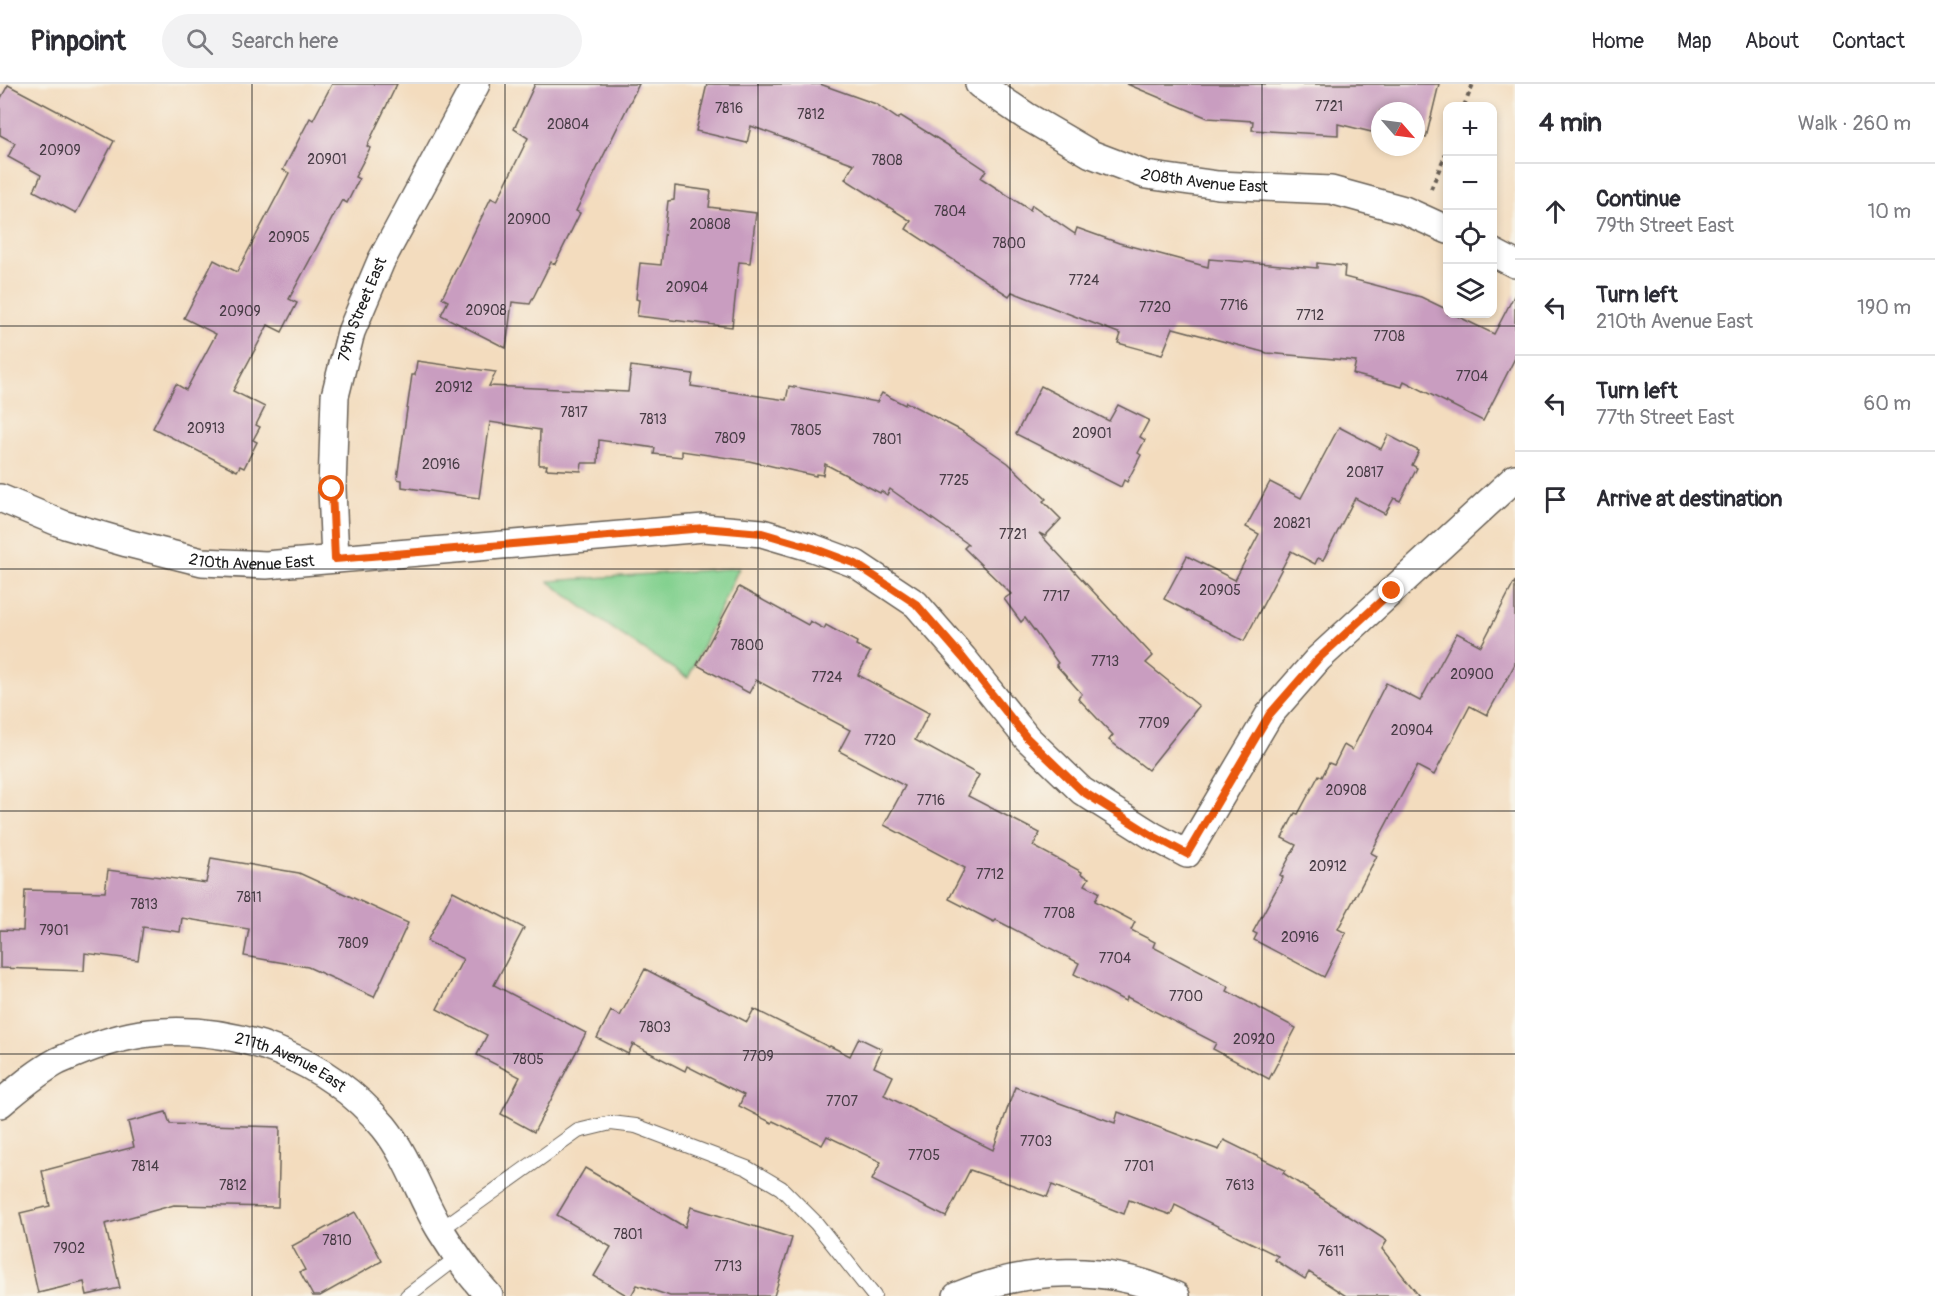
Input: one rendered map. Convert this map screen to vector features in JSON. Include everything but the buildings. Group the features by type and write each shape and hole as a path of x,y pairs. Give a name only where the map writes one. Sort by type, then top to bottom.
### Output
{"street":[{"name":"79th Street East","path":"335,559 332,489 335,396 351,332 381,261 476,84"},
{"name":"208th Avenue East","path":"978,84 1026,116 1091,154 1146,175 1218,185 1330,190 1404,210 1443,228"},
{"path":"1497,255 1515,264"},
{"name":"210th Avenue East","path":"0,498 65,525 202,562 266,565 704,528 762,533 813,548 856,564 916,604 1027,738 1082,791 1153,836 1187,854 1269,715 1318,659 1515,478"},
{"name":"211th Avenue East","path":"0,1104 26,1082 57,1062 107,1042 148,1033 189,1031 243,1039 273,1048 315,1068 355,1098 384,1127 404,1157 440,1230 489,1296"},
{"path":"957,1296 998,1281 1038,1273 1088,1273 1133,1280 1176,1296"}],"lane":[{"path":"440,1230 578,1131 611,1123 636,1126 747,1168 781,1188 816,1223 874,1296"},
{"path":"407,1296 459,1257"}],"path":[{"path":"1466,102 1473,84"},
{"path":"1420,217 1445,156"}],"green space":[{"path":"739,568 688,678 582,607 548,581"}],"route":[{"path":"332,489 335,559 704,528 762,533 856,564 916,604 1027,738 1082,791 1153,836 1187,854 1269,715 1318,659 1392,591"}]}
